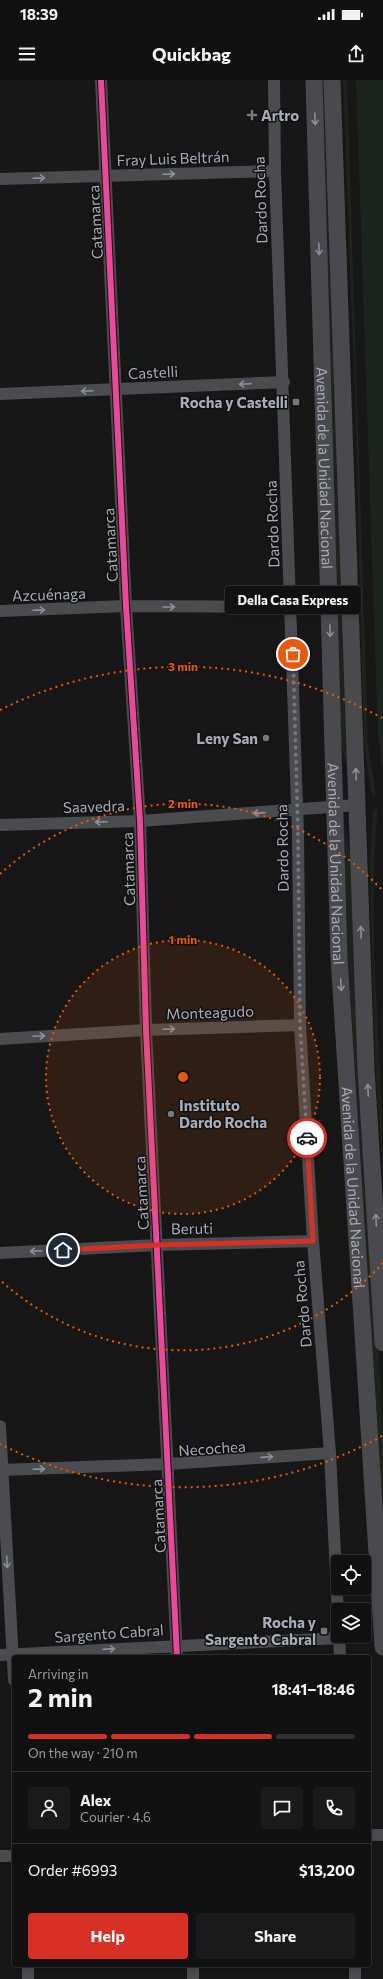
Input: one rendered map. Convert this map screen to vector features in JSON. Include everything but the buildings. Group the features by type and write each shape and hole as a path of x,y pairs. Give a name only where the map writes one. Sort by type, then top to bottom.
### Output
{"main road":[{"name":"Avenida de la Unidad Nacional","path":"314,80 336,808 339,958 383,1647"},
{"name":"Avenida de la Unidad Nacional","path":"332,80 366,1069 383,1343"}],"street":[{"name":"Catamarca","path":"101,80 117,390 126,606 140,821 146,1030 177,1651"},
{"name":"Dardo Rocha","path":"274,80 275,171 292,607 300,1025 313,1241 330,1453 337,1603"},
{"name":"Fray Luis Beltrán","path":"0,179 275,171"},
{"name":"Castelli","path":"0,394 284,382"},
{"name":"Azcuénaga","path":"0,612 126,606 292,607"},
{"name":"Saavedra","path":"0,825 140,821 297,811 357,805"},
{"name":"Monteagudo","path":"0,1039 146,1030 300,1025"},
{"name":"Beruti","path":"0,1253 157,1245 313,1241"},
{"path":"0,1426 6,1655 12,1674"},
{"name":"Necochea","path":"1,1470 168,1464 330,1453"},
{"name":"Sargento Cabral","path":"6,1655 177,1651 331,1638"},
{"path":"339,1643 340,1655"},
{"path":"371,1835 383,1835"},
{"path":"0,1856 12,1856"},
{"path":"28,1967 28,1979"},
{"path":"193,1967 193,1979"},
{"path":"355,1967 355,1979"}],"shaded area":[{"path":"319,80 327,80 349,771 347,770 340,737"},
{"path":"343,80 347,80 368,743 376,796 372,796 364,742 355,398"},
{"path":"356,80 383,80 383,769 378,737"},
{"path":"373,809 377,809 374,860 374,905 383,1178 376,1075 371,925 370,861"},
{"path":"346,830 352,869 383,1434 383,1596 365,1310 350,1023 344,831"}],"cycle path":[{"path":"101,80 126,606 140,821 146,1030 177,1655"}],"way so far":[{"path":"293,654 298,833 300,1025 307,1138"}],"place":[{"name":"Artro","path":"252,115"},
{"name":"Rocha y Castelli","path":"296,402"},
{"name":"Della Casa Express","path":"293,654"},
{"name":"Leny San","path":"266,738"},
{"name":"Instituto Dardo Rocha","path":"171,1114"},
{"name":"Rocha y Sargento Cabral","path":"324,1631"}],"route":[{"path":"63,1250 157,1245 313,1241 307,1138"}]}
